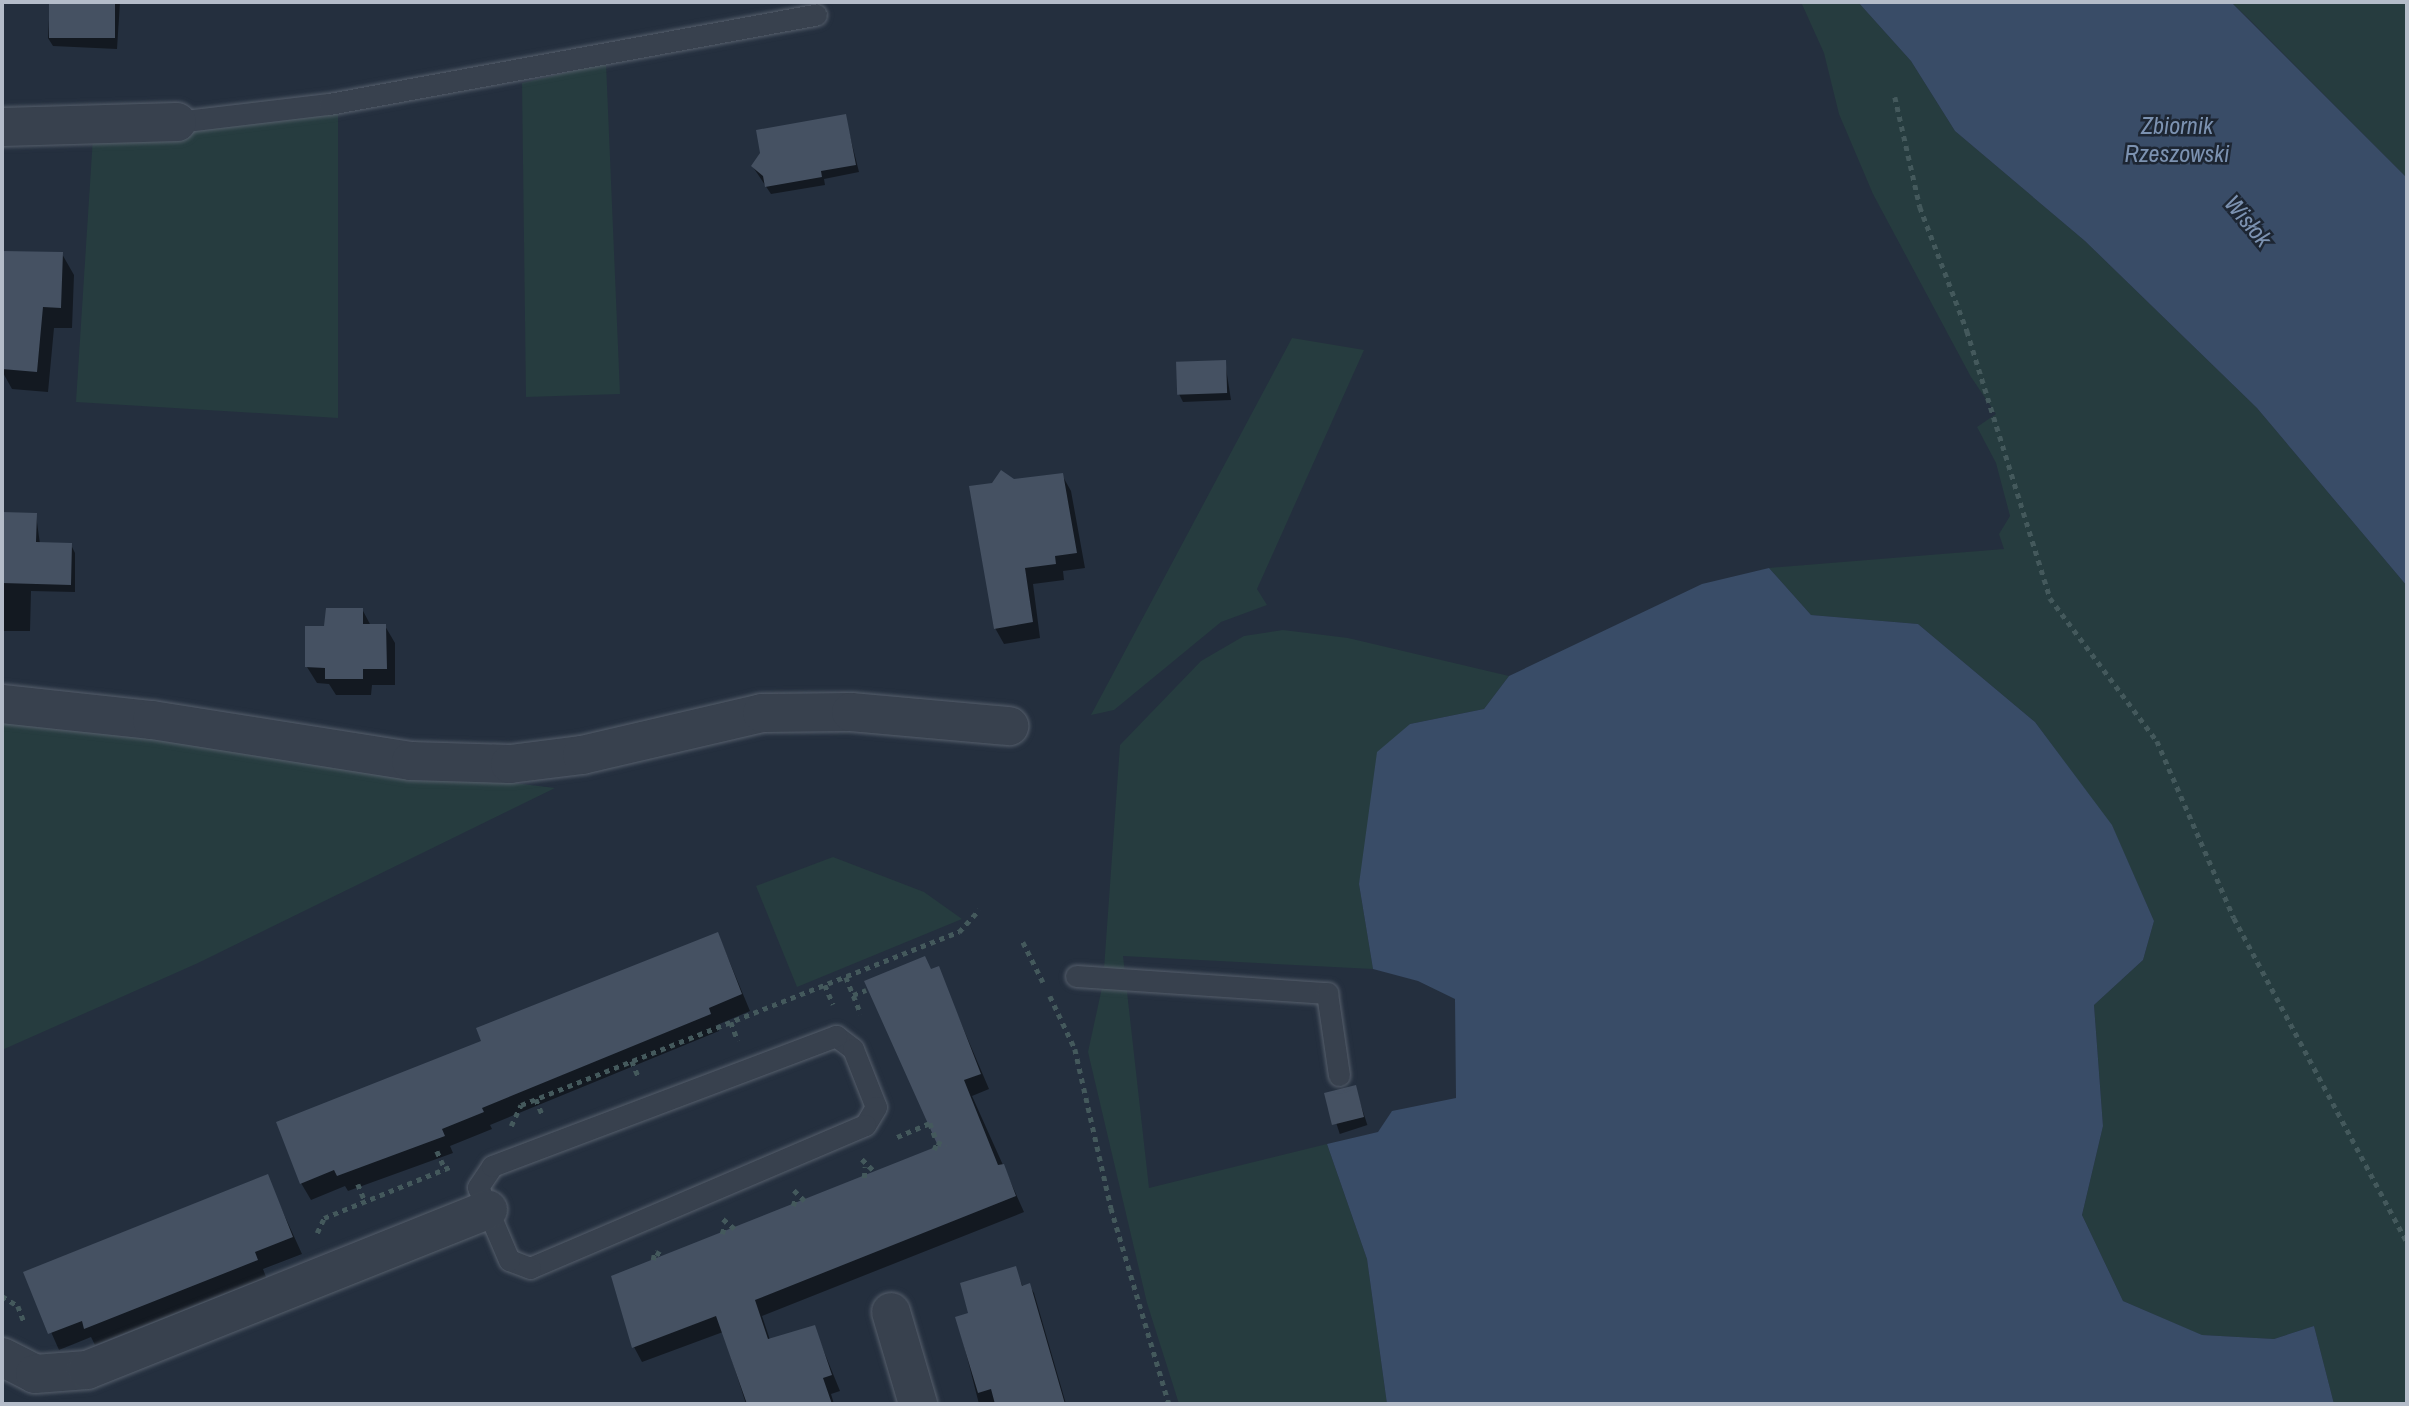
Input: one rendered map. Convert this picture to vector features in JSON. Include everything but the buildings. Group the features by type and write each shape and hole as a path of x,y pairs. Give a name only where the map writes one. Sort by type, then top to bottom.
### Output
{"street":[{"path":"2,127 177,122"},
{"path":"2,704 152,720 411,761 498,763 582,755 762,713 851,712 1009,726"},
{"path":"2,1357 35,1374 87,1370 488,1210"},
{"path":"891,1312 918,1404"}],"lane":[{"path":"177,122 329,104 816,15"},
{"path":"1076,976 1327,993 1339,1075"},
{"path":"836,1036 853,1049 876,1107 865,1125 530,1268 509,1260 488,1210 478,1187 492,1166 836,1036"}],"path":[{"path":"1895,97 1920,207 1968,331 2050,598 2157,741 2234,918 2407,1242"},
{"path":"506,1136 521,1105 959,932 979,910"},
{"path":"1023,942 1075,1049 1111,1208 1169,1404"},
{"path":"853,995 866,990"},
{"path":"934,1150 937,1142 946,1146"},
{"path":"438,1151 445,1169"},
{"path":"859,1152 865,1167 864,1178"},
{"path":"315,1237 324,1218 456,1165"},
{"path":"865,1167 876,1173"},
{"path":"358,1184 365,1201"},
{"path":"793,1206 796,1197"},
{"path":"722,1234 725,1224"},
{"path":"653,1261 656,1252 665,1257"},
{"path":"2,1296 18,1306 28,1329"}],"green space":[{"path":"1801,2 1858,2 1911,61 1955,131 2085,241 2257,408 2407,586 2407,1404 2334,1404 2314,1326 2274,1339 2201,1335 2123,1301 2082,1215 2103,1126 2094,1005 2143,960 2154,921 2112,826 2035,722 1918,624 1811,615 1769,568 2004,549 1999,534 2010,516 1996,463 1977,427 1996,414 1971,377 1873,194 1839,114 1824,53"},
{"path":"2231,2 2407,2 2407,178 2249,19"},
{"path":"606,63 620,394 526,397 522,83"},
{"path":"338,112 338,418 76,402 93,137"},
{"path":"1292,338 1364,350 1257,589 1267,605 1221,622 1114,710 1091,715"},
{"path":"1283,630 1348,638 1509,676 1484,709 1410,724 1359,884 1373,969 1123,956 1149,1188 1327,1144 1367,1259 1387,1404 1179,1404 1147,1303 1088,1052 1103,983 1120,745 1201,661 1244,636"},
{"path":"2,718 555,788 198,963 2,1050"},
{"path":"833,857 924,892 962,919 797,987 756,886"}],"water":[{"name":"Zbiornik Rzeszowski","path":"1858,2 2231,2 2407,178 2407,586 2257,408 2085,241 1955,131 1911,61"},
{"path":"1769,568 1811,615 1918,624 2035,722 2112,825 2154,921 2143,960 2094,1005 2103,1126 2082,1215 2123,1301 2202,1335 2274,1339 2314,1326 2334,1404 1387,1404 1367,1259 1327,1144 1378,1132 1392,1111 1456,1098 1455,999 1418,981 1373,969 1359,884 1377,752 1410,724 1484,709 1509,676 1702,584"}],"water label":[{"name":"Wisłok","path":"2248,221"}]}
